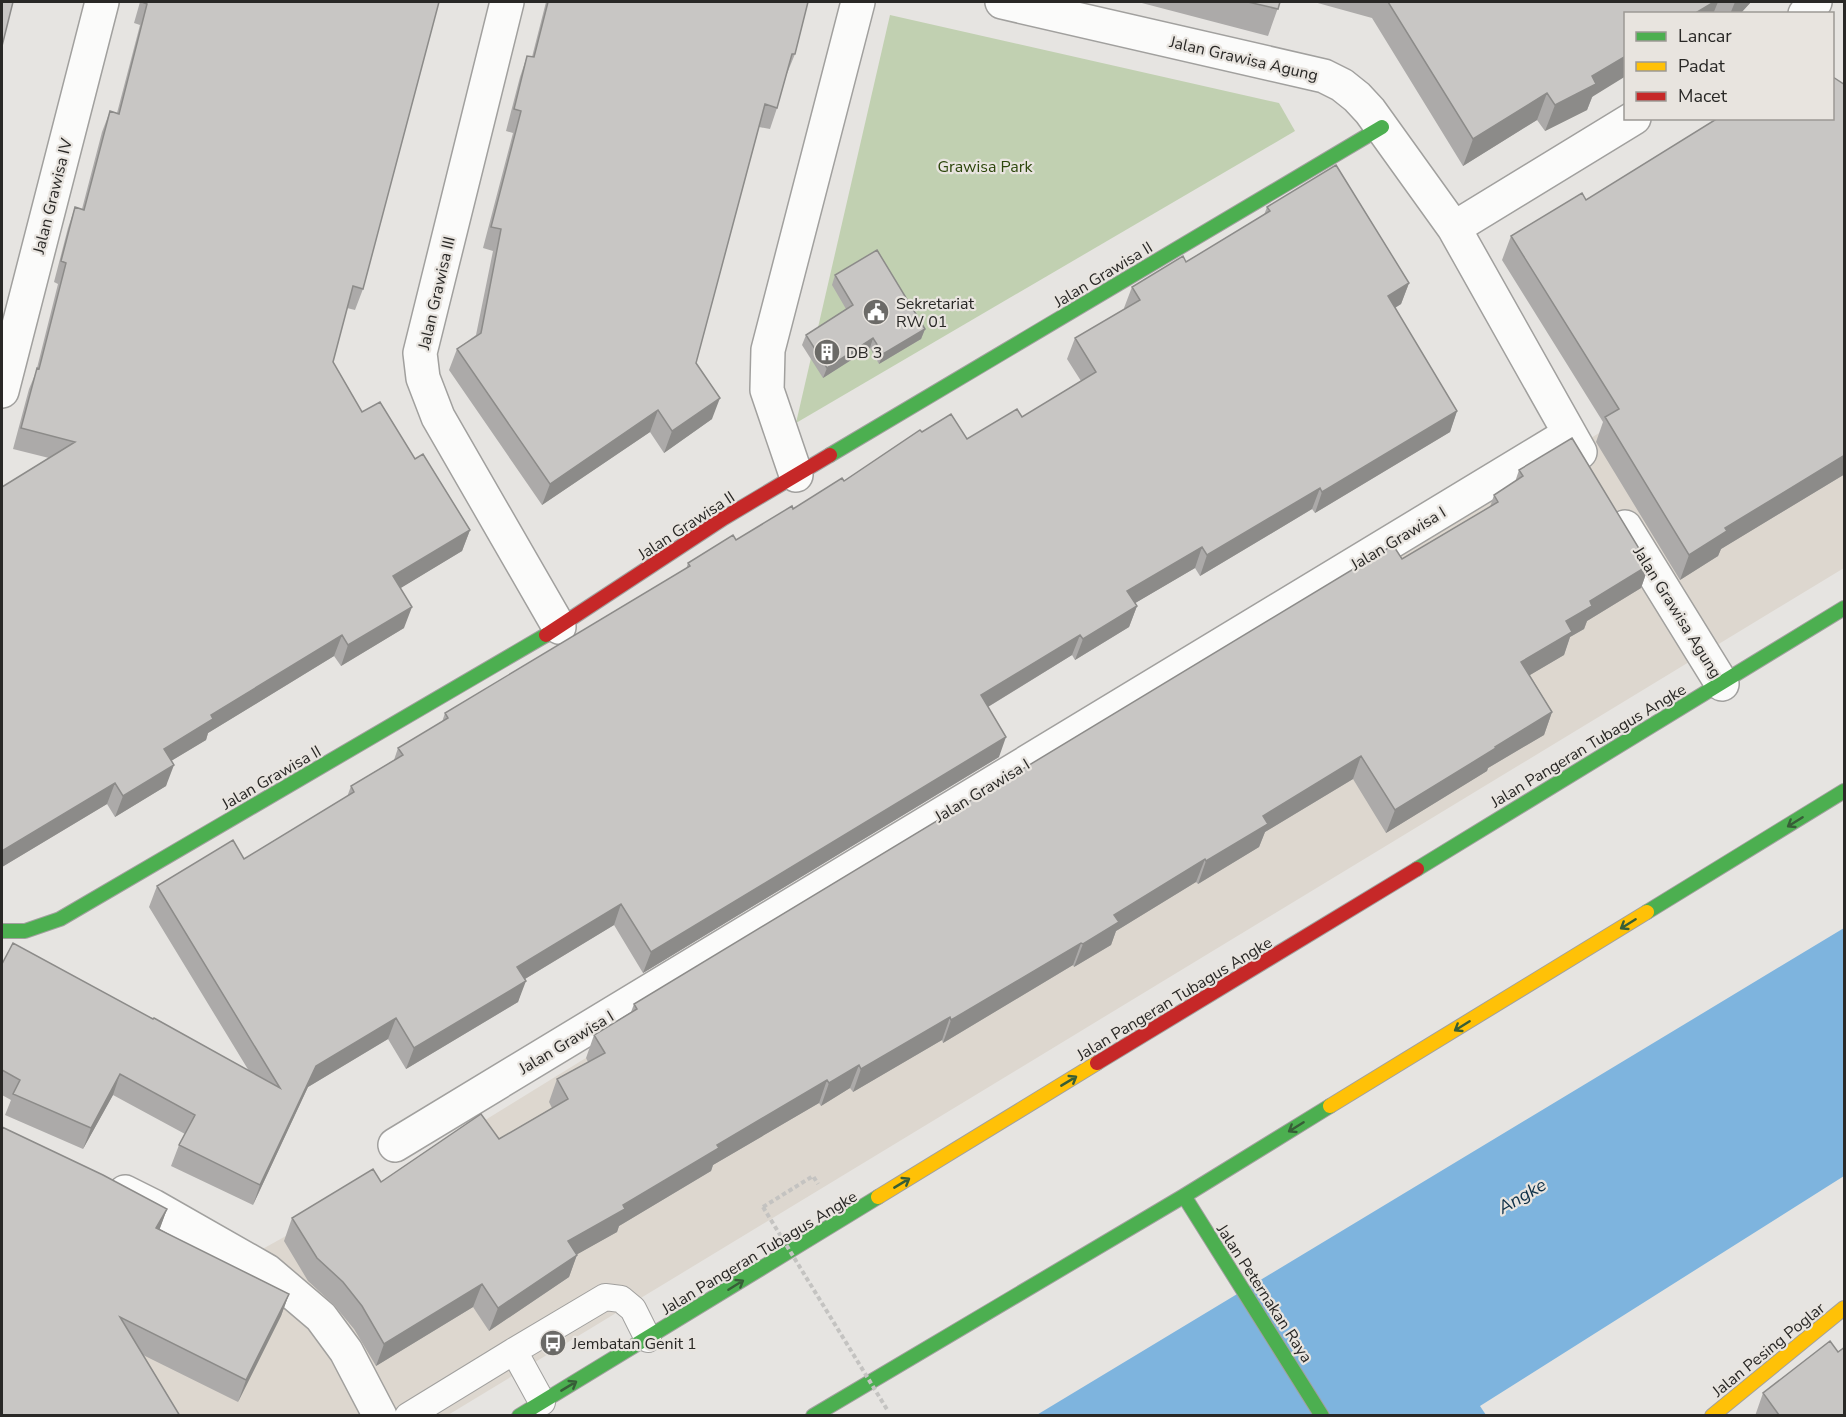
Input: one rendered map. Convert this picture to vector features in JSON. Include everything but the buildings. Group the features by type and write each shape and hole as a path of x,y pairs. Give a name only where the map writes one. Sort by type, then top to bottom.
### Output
{"main road":[{"name":"Jalan Grawisa II","path":"2,931 12,933 35,931 60,920 559,627 724,518 1382,127"},
{"name":"Jalan Pangeran Tubagus Angke","path":"519,1416 1845,608"},
{"path":"813,1416 1184,1196 1845,791"},
{"name":"Jalan Peternakan Raya","path":"1184,1196 1320,1411 1330,1416"},
{"name":"Jalan Pesing Poglar","path":"1712,1416 1845,1308"}],"street":[{"name":"Jalan Grawisa IV","path":"2,391 102,2"},
{"name":"Jalan Grawisa III","path":"507,2 420,352 423,378 438,417 559,627"},
{"path":"796,475 767,390 768,350 858,2"},
{"name":"Jalan Grawisa Agung","path":"1002,2 1324,76 1357,97 1382,127 1454,228 1594,475"},
{"path":"1454,228 1631,120"},
{"name":"Jalan Grawisa I","path":"395,1145 1569,434"},
{"name":"Jalan Grawisa Agung","path":"1612,505 1722,684"},
{"path":"95,1177 153,1206 267,1271 321,1317 334,1333 380,1416"}],"lane":[{"path":"408,1416 605,1297 621,1299 633,1309 648,1339"},
{"path":"514,1351 542,1402"}],"path":[{"path":"763,1208 888,1411"}],"shaded area":[{"path":"1844,282 1844,568 448,1415 2,1415 2,1133 243,1260 401,1172"}],"green space":[{"name":"Grawisa Park","path":"890,15 1279,103 1295,131 796,423"}],"water":[{"name":"Angke","path":"1844,928 1844,1176 1480,1406 1486,1415 1035,1416"}],"traffic: fast":[{"path":"830,455 1382,127"},
{"path":"1417,869 1844,608"},
{"path":"2,931 25,931 60,919 546,635"},
{"path":"1647,912 1844,791"},
{"path":"813,1416 1184,1196 1330,1106"},
{"path":"1184,1196 1322,1416"},
{"path":"519,1416 878,1197"}],"traffic: slow":[{"path":"1330,1106 1647,912"},
{"path":"878,1197 1097,1063"},
{"path":"1712,1416 1844,1308"}],"traffic: jam":[{"path":"546,635 724,518 830,455"},
{"path":"1097,1063 1417,869"}],"place":[{"name":"Sekretariat RW 01","path":"876,312"},
{"name":"DB 3","path":"827,352"},
{"name":"Jembatan Genit 1","path":"553,1343"}]}
